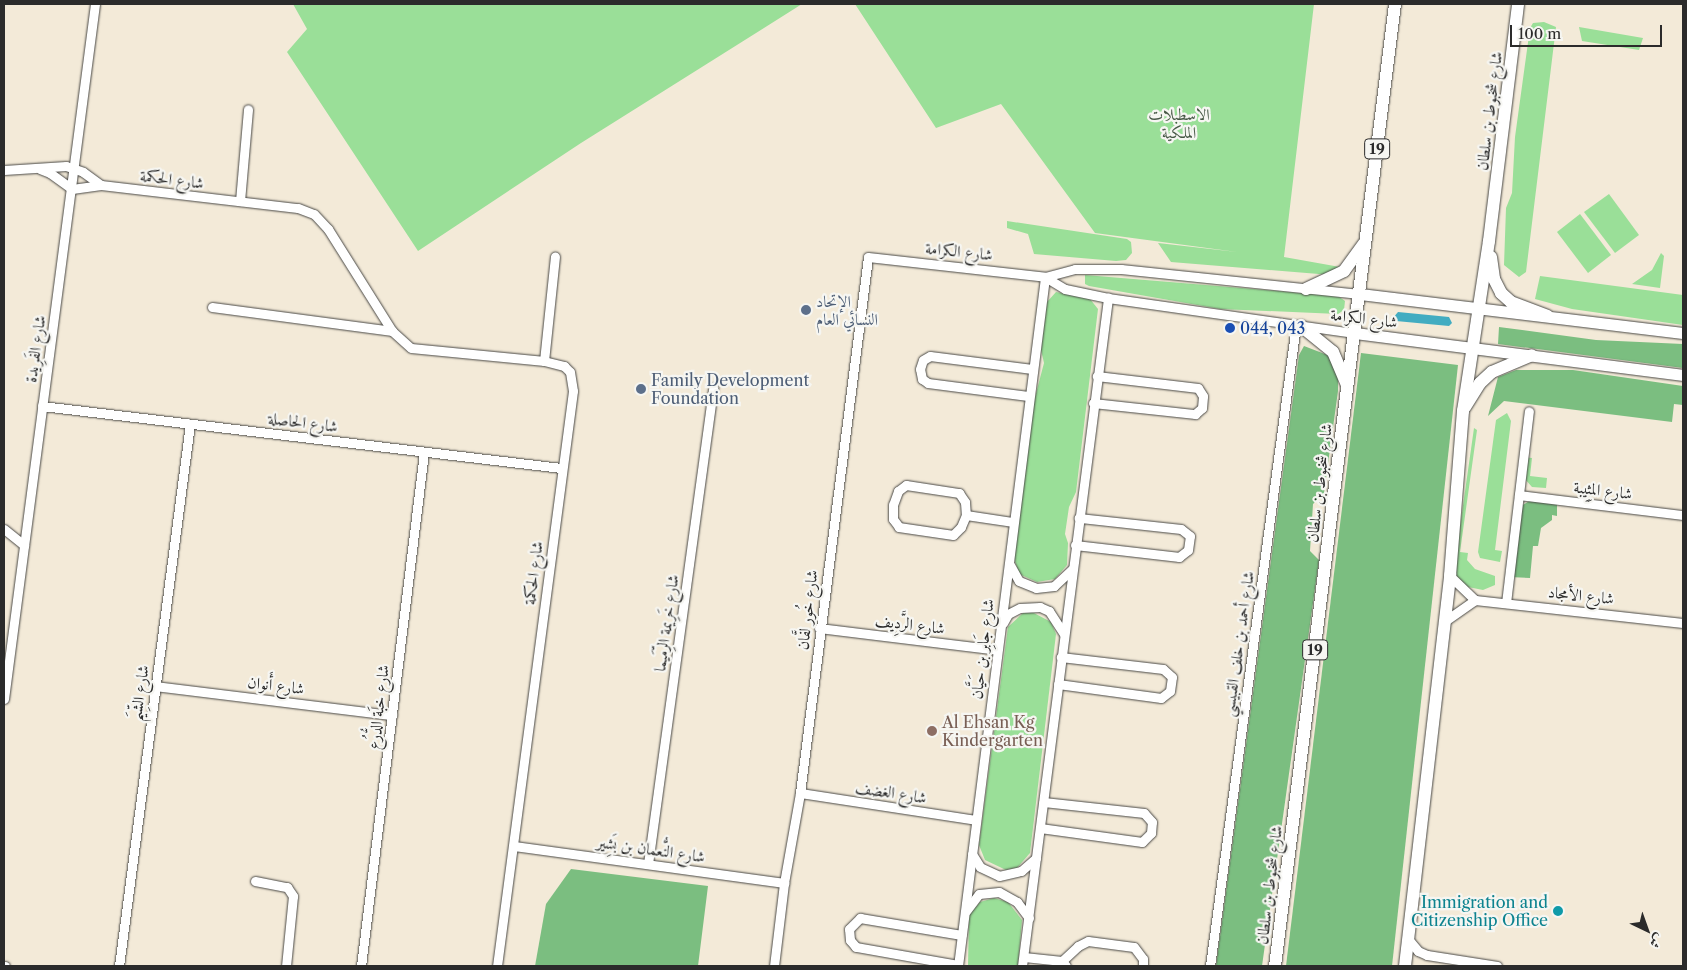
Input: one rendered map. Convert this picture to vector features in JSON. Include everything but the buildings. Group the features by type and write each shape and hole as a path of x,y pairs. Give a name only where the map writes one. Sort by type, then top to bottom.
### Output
{"main road":[{"name":"شارع شخبوط بن سلطان","path":"1275,966 1396,4"},
{"name":"شارع شخبوط بن سلطان","path":"1405,966 1446,621 1463,411 1489,241 1518,4"},
{"path":"1306,288 1344,271 1366,239"},
{"path":"1489,241 1494,279 1501,293 1511,302 1547,316"},
{"name":"شارع الكرامة","path":"1360,294 1683,333"},
{"path":"1299,326 1333,352 1348,389"},
{"name":"شارع الكرامة","path":"1355,333 1683,375"},
{"path":"1463,411 1480,383 1492,372 1532,355"}],"street":[{"name":"شارع الفَرِيدة","path":"4,699 96,4"},
{"path":"240,201 248,109"},
{"path":"4,170 40,169 59,165 74,168"},
{"name":"شارع الحكمة","path":"74,168 101,185"},
{"path":"40,169 50,173 72,189"},
{"name":"شارع الحكمة","path":"72,189 101,185 298,208 314,214 328,229 392,331 411,348 544,361 564,366 574,383 561,468 514,846 497,966"},
{"path":"544,361 555,257"},
{"name":"شارع الكرامة","path":"868,257 1045,277 1075,269 1121,270 1360,294"},
{"name":"شارع خُور لفَّان","path":"774,966 784,883 800,793 819,628 868,257"},
{"name":"شارع الكرامة","path":"1045,277 1065,289 1108,298 1355,333"},
{"name":"شارع جَابِر بن حَيَّان","path":"962,935 860,918 849,930 850,940 856,947 958,965 965,913 997,650 1001,626 1028,396 1045,277"},
{"path":"1108,298 1023,962 1064,964 1078,946 1088,941 1134,947 1143,959 1143,966"},
{"path":"212,308 392,331"},
{"name":"شارع أحمد بن خلف القبيسي","path":"1210,966 1299,326"},
{"path":"1028,396 928,383 922,379 920,370 923,360 930,356 1032,369"},
{"path":"1094,402 1195,414 1202,408 1203,396 1198,388 1097,376"},
{"name":"شارع خَرِيمة الرِّمَيما","path":"648,864 713,387"},
{"name":"شارع الحاصلة","path":"42,406 561,468"},
{"path":"1506,603 1529,411"},
{"name":"شارع الشِّيَم","path":"119,966 190,424"},
{"name":"شارع خبَة الدُّرُع","path":"361,966 424,452"},
{"path":"906,485 959,493 965,502 966,515 961,527 953,534 899,527 893,519 893,505 898,492 906,485"},
{"name":"شارع المِثِيبة","path":"1519,495 1683,514"},
{"path":"966,515 1013,522"},
{"path":"1076,545 1179,557 1188,550 1190,536 1181,529 1079,518"},
{"path":"4,529 24,545"},
{"path":"1008,560 1012,574 1019,581 1036,588 1054,586 1072,570"},
{"path":"1446,621 1475,600 1450,576"},
{"name":"شارع الأمجاد","path":"1475,600 1683,623"},
{"path":"1001,626 1008,614 1020,608 1040,607 1053,616 1064,634"},
{"name":"شارع الرَّدِيف","path":"819,628 997,650"},
{"path":"1058,684 1160,698 1170,691 1172,677 1164,669 1061,657"},
{"name":"شارع أَنوان","path":"156,686 392,714"},
{"name":"شارع الغضف","path":"800,793 976,820"},
{"path":"1040,828 1142,842 1151,833 1152,822 1144,813 1044,802"},
{"name":"شارع النُّعمان بن بَشِير","path":"514,846 784,883"},
{"path":"972,854 980,867 999,876 1021,871 1036,858"},
{"path":"254,881 287,887 293,896 286,966"},
{"path":"965,913 979,894 999,892 1017,902 1028,918"},
{"path":"1408,939 1418,951 1427,955 1497,966"}],"green space":[{"path":"293,4 802,4 581,143 418,251 287,52 307,29"},
{"name":"الاسطبلات الملكية","path":"855,4 1314,4 1284,257 1340,267 1331,275 1171,262 1158,243 1237,252 1095,233 1001,104 936,128"},
{"path":"1544,22 1556,27 1526,272 1519,277 1504,265 1506,208 1512,193 1515,137 1530,28 1533,23"},
{"path":"1579,27 1643,38 1639,50 1582,41"},
{"path":"1609,194 1639,235 1615,253 1584,212"},
{"path":"1580,214 1611,255 1588,273 1557,232"},
{"path":"1007,221 1127,239 1131,242 1132,253 1126,260 1116,261 1034,254 1028,234 1007,228"},
{"path":"1661,253 1664,256 1660,288 1632,284 1652,270"},
{"path":"1085,275 1338,296 1345,301 1344,310 1338,314 1220,309 1089,286 1085,284"},
{"path":"1540,276 1683,295 1683,325 1572,309 1535,299"},
{"path":"1056,292 1090,299 1098,309 1076,492 1069,507 1065,534 1068,543 1067,565 1055,579 1037,582 1019,574 1014,558 1034,401 1044,363 1041,350 1047,302"},
{"path":"1499,327 1596,340 1683,344 1683,368 1498,344"},
{"path":"1304,346 1330,356 1338,368 1338,391 1324,493 1313,504 1310,551 1319,560 1262,966 1216,966 1299,355"},
{"path":"1361,353 1458,365 1392,966 1286,966"},
{"path":"1516,370 1573,370 1683,386 1683,405 1674,404 1672,422 1504,401 1488,416 1498,377"},
{"path":"1507,413 1511,421 1495,550 1502,551 1500,562 1480,558 1478,552 1496,420"},
{"path":"1474,428 1477,430 1460,552 1468,553 1467,560 1475,569 1495,576 1495,585 1483,590 1463,586 1457,580 1454,569"},
{"path":"1524,457 1532,458 1530,476 1547,478 1546,488 1532,487 1523,477"},
{"path":"1531,500 1557,502 1557,516 1552,515 1552,520 1541,528 1538,546 1533,546 1530,578 1509,577 1518,508"},
{"path":"1032,612 1051,622 1056,634 1030,853 1017,868 1006,870 985,860 979,845 1008,627 1023,613"},
{"path":"571,869 708,886 698,966 535,966 546,904"},
{"path":"994,898 1008,902 1022,920 1018,966 968,966 969,915 980,902"}],"water":[{"path":"1398,312 1449,317 1452,323 1449,326 1396,321 1393,318"}],"place":[{"name":"الإتحاد النسائي العام","path":"806,310"},
{"name":"044, 043","path":"1230,328"},
{"name":"Family Development Foundation","path":"641,389"},
{"name":"Al Ehsan Kg Kindergarten","path":"932,731"},
{"name":"Immigration and Citizenship Office","path":"1558,911"}]}
